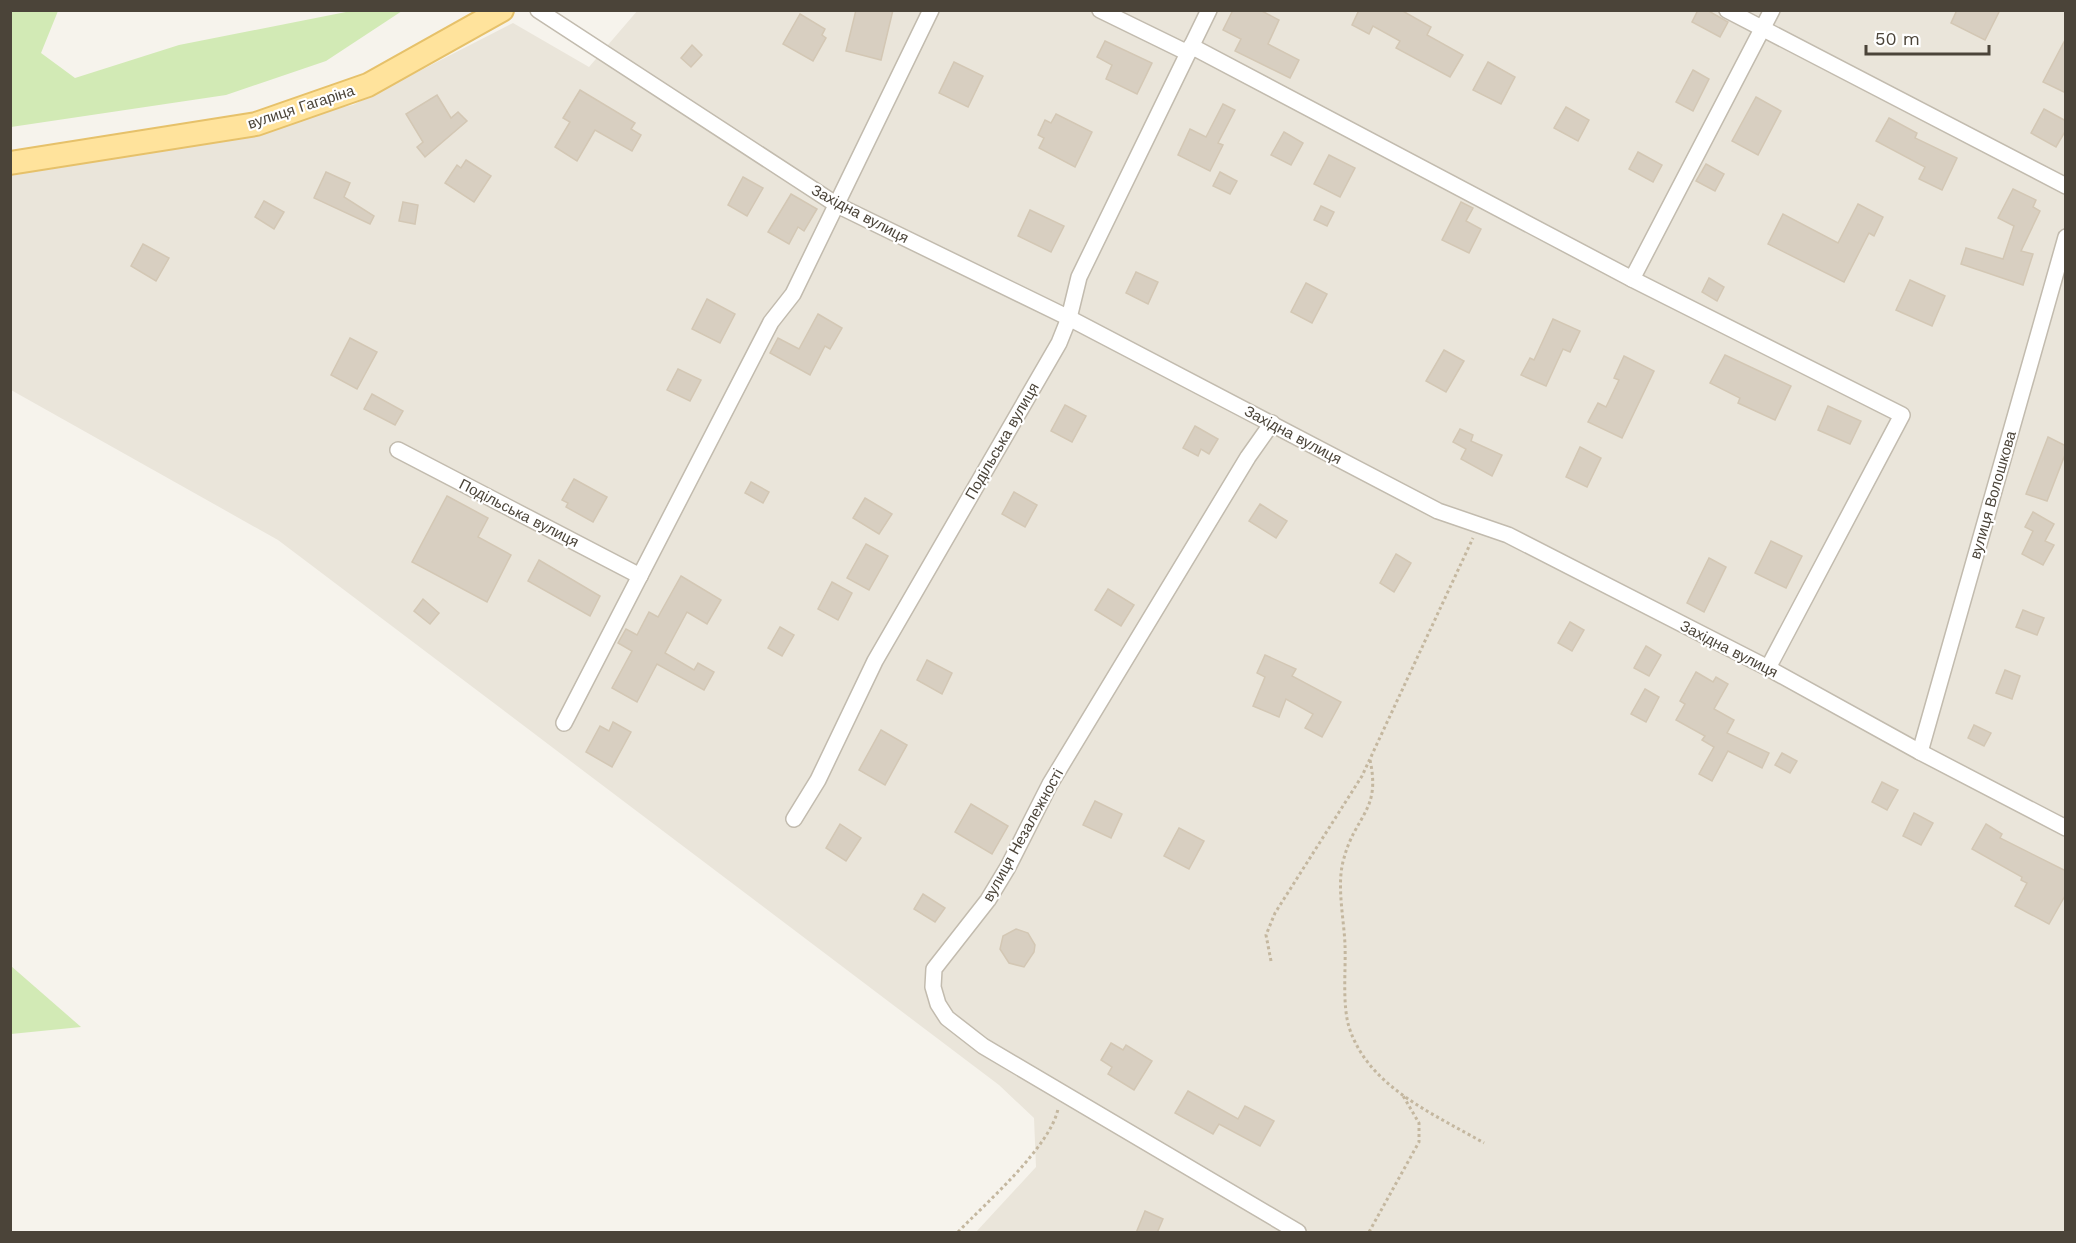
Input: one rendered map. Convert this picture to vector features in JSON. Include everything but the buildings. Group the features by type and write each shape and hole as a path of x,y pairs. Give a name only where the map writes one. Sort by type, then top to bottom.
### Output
{"main road":[{"name":"вулиця Гагаріна","path":"10,163 256,124 368,85 502,10"}],"street":[{"name":"Західна вулиця","path":"538,10 837,205 1069,318 1438,511 1508,535 1768,668 1920,752 2066,828"},
{"path":"564,723 771,322 793,294 931,10"},
{"path":"1101,10 1190,50 1632,279 1902,415 1768,668"},
{"name":"Подільська вулиця","path":"794,819 818,780 875,661 1059,343 1069,318 1079,277 1209,10"},
{"path":"1727,10 2066,186"},
{"path":"1632,279 1772,10"},
{"name":"вулиця Волошкова","path":"1920,752 2066,237"},
{"name":"вулиця Незалежності","path":"1272,423 1248,457 1050,784 1008,867 988,900 934,969 933,987 938,1004 947,1017 983,1046 1298,1233"},
{"name":"Подільська вулиця","path":"398,450 640,576"}],"path":[{"path":"1271,961 1266,935 1275,913 1319,840 1347,801 1370,758 1478,525"},
{"path":"1370,758 1374,780 1373,798 1343,860 1341,889 1348,1025 1359,1052 1378,1076 1401,1094 1484,1143"},
{"path":"958,1233 1038,1146 1056,1117 1059,1103 1056,1089"},
{"path":"1369,1233 1419,1142 1419,1123 1401,1094"}],"shaded area":[{"path":"638,10 2065,11 2065,1232 976,1232 1036,1167 1034,1118 999,1085 278,540 11,390 11,176 353,105 513,23 589,67"}],"green space":[{"path":"10,11 58,11 41,53 75,78 179,45 351,11 402,11 326,61 226,95 11,127"},
{"path":"11,966 81,1027 11,1034"}]}
